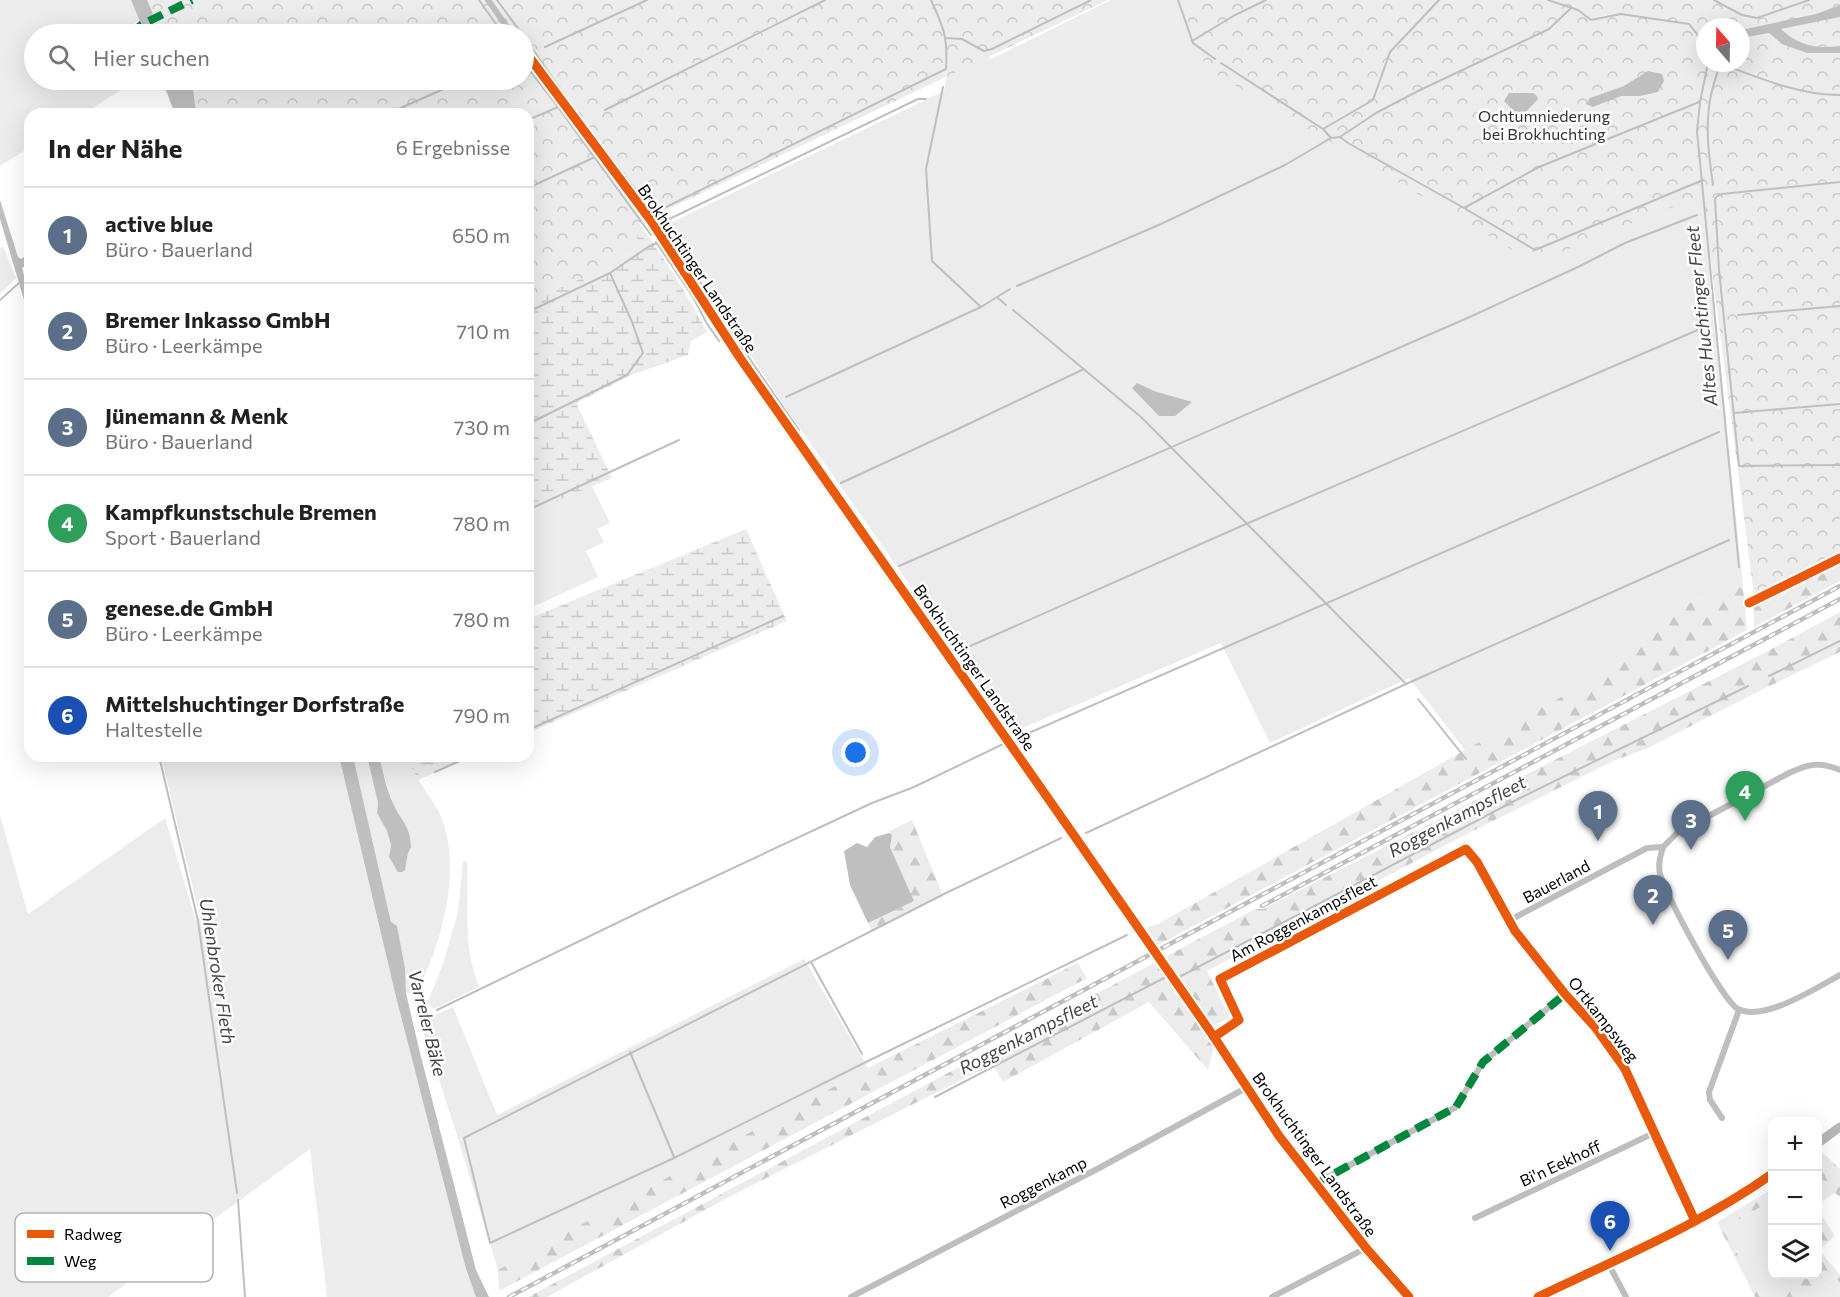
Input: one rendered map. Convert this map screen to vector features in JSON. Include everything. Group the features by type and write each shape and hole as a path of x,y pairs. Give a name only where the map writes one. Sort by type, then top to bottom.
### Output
{"main road":[{"path":"1822,1140 1840,1127"},
{"path":"1538,1297 1728,1204 1768,1177"}],"street":[{"path":"488,0 505,24"},
{"name":"Brokhuchtinger Landstraße","path":"534,63 652,222 740,358 1214,1037 1279,1136 1366,1248 1409,1297"},
{"name":"Bauerland","path":"1508,921 1647,848 1663,847 1677,833 1801,767 1823,763 1840,770"},
{"path":"1663,847 1659,861 1665,888 1716,982 1727,1000 1739,1010 1756,1012 1772,1010 1840,975"},
{"name":"Am Roggenkampsfleet","path":"1214,1037 1239,1020 1220,979 1466,849"},
{"name":"Ortkampsweg","path":"1466,849 1477,862 1508,921 1565,994 1595,1027 1625,1069 1656,1132 1695,1221"},
{"path":"1315,1184 1456,1107 1483,1062 1565,994"},
{"path":"1722,1118 1710,1100 1709,1092 1739,1010"},
{"name":"Roggenkamp","path":"851,1297 1101,1167 1246,1088"},
{"name":"Bi'n Eekhoff","path":"1475,1218 1656,1132"},
{"path":"1272,1297 1366,1248"},
{"path":"1608,1263 1626,1297"}],"green space":[{"path":"0,0 131,0 139,19 134,24 24,24 24,90 121,90 93,108 24,108 24,151 0,166"},
{"path":"135,0 1108,0 639,223 637,242 605,268 534,300 534,108 180,108 175,90 534,90 534,24 146,24"},
{"path":"1111,0 1682,0 1697,18 1696,72 1743,72 1840,552 1754,595 1721,269 1703,195 1743,586 1688,603 1656,626 1634,657 1465,750 1409,678 1270,743 1221,643 1013,732 776,394 666,225 944,91 948,71 987,55 991,59"},
{"name":"Ochtumniederung bei Brokhuchting","path":"1180,0 1840,0 1840,552 1754,595 1702,195 1534,263 1206,68"},
{"path":"525,90 532,90 645,232 707,332 691,341 688,355 634,374 576,403 612,478 534,510 534,108 527,108"},
{"path":"3,246 16,278 0,294 0,249"},
{"path":"592,486 610,523 597,529 604,542 586,551 598,577 534,606 534,510"},
{"path":"746,529 787,621 534,730 534,617"},
{"path":"1840,552 1840,581 1754,627 1754,595"},
{"path":"1743,586 1747,630 1156,946 1145,928 1158,924 1634,657 1656,626 1688,603"},
{"path":"1840,612 1840,652 1648,748 1613,761 1463,836 1207,971 1230,1017 1212,1027 1165,957 1255,909 1263,909 1762,654"},
{"path":"162,762 340,762 396,997 466,1269 476,1297 327,1297 310,1149 213,1220 213,1213 15,1213 15,1282 128,1282 108,1297 0,1297 0,815 28,914 165,818 196,921 200,917"},
{"path":"354,762 368,762 378,803 377,813 387,831 391,846 389,852 407,862 403,831 381,762 409,762 439,812 446,833 450,856 450,880 446,905 434,953 415,995 406,992 405,968 397,926 391,922"},
{"path":"409,762 460,762 418,780"},
{"path":"912,820 943,896 872,932 868,923 914,901 890,847 892,835 889,833"},
{"path":"463,861 467,861 469,949 479,987 434,1009 427,1004 443,964 458,912"},
{"path":"804,959 868,1068 498,1270 420,1022 453,1007 497,1115"},
{"path":"1156,962 1214,1047 1208,1070 1149,1002 1003,1082 993,1064 725,1199 547,1297 528,1297"},
{"path":"1078,963 1087,978 499,1291 498,1270 868,1068"},
{"path":"1822,1154 1840,1169 1840,1197 1835,1193 1822,1201 1822,1171"},
{"path":"1768,1191 1768,1214 1762,1206 1724,1228 1759,1296 1794,1279 1822,1279 1822,1254 1840,1275 1840,1283 1836,1278 1801,1297 1755,1297 1717,1222"},
{"path":"1762,1206 1768,1214 1768,1279 1794,1279 1759,1297 1724,1228"},
{"path":"1822,1216 1835,1236 1822,1247"},
{"path":"1836,1278 1840,1283 1840,1297 1801,1297"}],"shaded area":[{"path":"131,0 147,0 153,14 150,18 152,24 141,24"},
{"path":"1840,5 1840,17 1781,29 1801,43 1823,47 1840,46 1840,53 1807,53 1782,44 1769,33 1750,36 1750,28 1816,14"},
{"path":"1648,71 1662,74 1664,81 1658,92 1640,96 1621,96 1593,107 1586,104 1590,98 1624,86"},
{"path":"166,90 193,90 195,108 173,108"},
{"path":"1509,93 1533,93 1538,99 1522,116 1515,119 1511,108 1504,101"},
{"path":"0,200 18,257 21,259 24,257 22,268 24,300 0,219"},
{"path":"1137,383 1154,391 1192,402 1175,416 1159,416 1132,388"},
{"path":"340,762 354,762 391,922 397,926 405,968 406,993 419,1049 476,1270 489,1297 476,1297 466,1269 396,997"},
{"path":"368,762 381,762 391,797 409,833 411,847 405,870 402,872 398,872 389,857 391,845 387,831 377,813 378,803"},
{"path":"889,833 892,835 890,847 914,901 868,923 850,885 844,851 857,843 867,847 875,837"}],"waterway":[{"path":"479,0 496,24"},
{"path":"497,0 515,24"},
{"path":"545,47 647,0"},
{"path":"605,110 825,0"},
{"path":"654,213 946,69 944,33 931,0"},
{"path":"946,38 962,39 984,51 992,49 1091,0"},
{"path":"1178,0 1193,43 1215,59"},
{"path":"1192,41 1235,15 1266,0"},
{"path":"1323,129 1373,100 1390,52 1439,0"},
{"name":"Altes Huchtinger Fleet","path":"1548,0 1578,10 1591,20 1621,14 1689,24 1696,33"},
{"path":"1714,0 1742,15 1757,18 1809,0"},
{"path":"1017,286 1161,224 1285,165 1331,138 1340,137 1376,113 1418,91 1549,29 1571,8"},
{"path":"534,51 582,120 656,216"},
{"path":"1221,63 1323,129 1331,138"},
{"name":"Altes Huchtinger Fleet","path":"1706,72 1697,131 1739,567"},
{"path":"1713,185 1708,121 1711,95 1717,72"},
{"path":"1744,72 1794,89 1840,95"},
{"path":"534,76 651,235"},
{"path":"943,87 926,169 932,261 981,307"},
{"path":"401,108 441,90"},
{"path":"661,223 918,99 926,99"},
{"path":"1464,208 1539,167 1699,102"},
{"path":"534,117 558,107"},
{"path":"1340,137 1535,250 1703,180"},
{"path":"534,185 595,157"},
{"path":"1840,182 1722,194 1715,199 1719,270 1739,466 1840,465"},
{"path":"899,566 1472,316 1625,243 1697,215"},
{"path":"661,223 724,322 799,430"},
{"path":"656,242 719,341"},
{"path":"534,309 610,273 657,243"},
{"path":"534,421 627,375 643,353 610,273"},
{"path":"0,300 20,282"},
{"path":"786,397 981,307 1010,289"},
{"path":"998,298 1006,305"},
{"path":"1738,315 1840,306"},
{"path":"1013,310 1141,417 1406,684"},
{"path":"959,651 1246,524 1707,326"},
{"path":"841,483 1084,369"},
{"path":"1734,413 1840,404"},
{"name":"Varreler Bäke","path":"437,1010 872,803 914,787 999,746 1719,432"},
{"path":"534,507 679,440"},
{"path":"1086,833 1406,684 1729,540"},
{"path":"534,727 783,616"},
{"name":"Roggenkampsfleet","path":"1769,676 1840,641"},
{"name":"Roggenkampsfleet","path":"1181,976 1520,798 1748,686"},
{"path":"1418,699 1466,759"},
{"name":"Uhlenbroker Fleth","path":"160,762 198,921 237,1193"},
{"path":"435,772 458,762"},
{"path":"1061,838 946,893 464,1138 490,1243 674,1158 1127,935"},
{"path":"811,962 862,1054"},
{"name":"Roggenkampsfleet","path":"935,1097 1164,978"},
{"path":"630,1052 674,1157"},
{"path":"238,1200 245,1297"}],"railway":[{"path":"509,1297 1840,586"},
{"path":"1262,906 1840,599"}],"marked path":[{"path":"143,24 192,0"},
{"path":"1315,1184 1456,1107 1483,1062 1565,994"}],"cycle path":[{"path":"534,63 652,222 740,358 1214,1037 1279,1136 1366,1248 1409,1297"},
{"path":"1749,603 1840,558"},
{"path":"1214,1037 1239,1020 1220,979 1466,849 1477,862 1515,931 1565,994 1595,1027 1625,1069 1695,1221"},
{"path":"1538,1297 1687,1225 1768,1177"}],"place":[{"name":"Kampfkunstschule Bremen","path":"1745,821"},
{"name":"active blue","path":"1598,841"},
{"name":"Jünemann & Menk","path":"1691,850"},
{"name":"Bremer Inkasso GmbH","path":"1653,925"},
{"name":"genese.de GmbH","path":"1728,960"},
{"name":"Mittelshuchtinger Dorfstraße","path":"1610,1251"}]}
